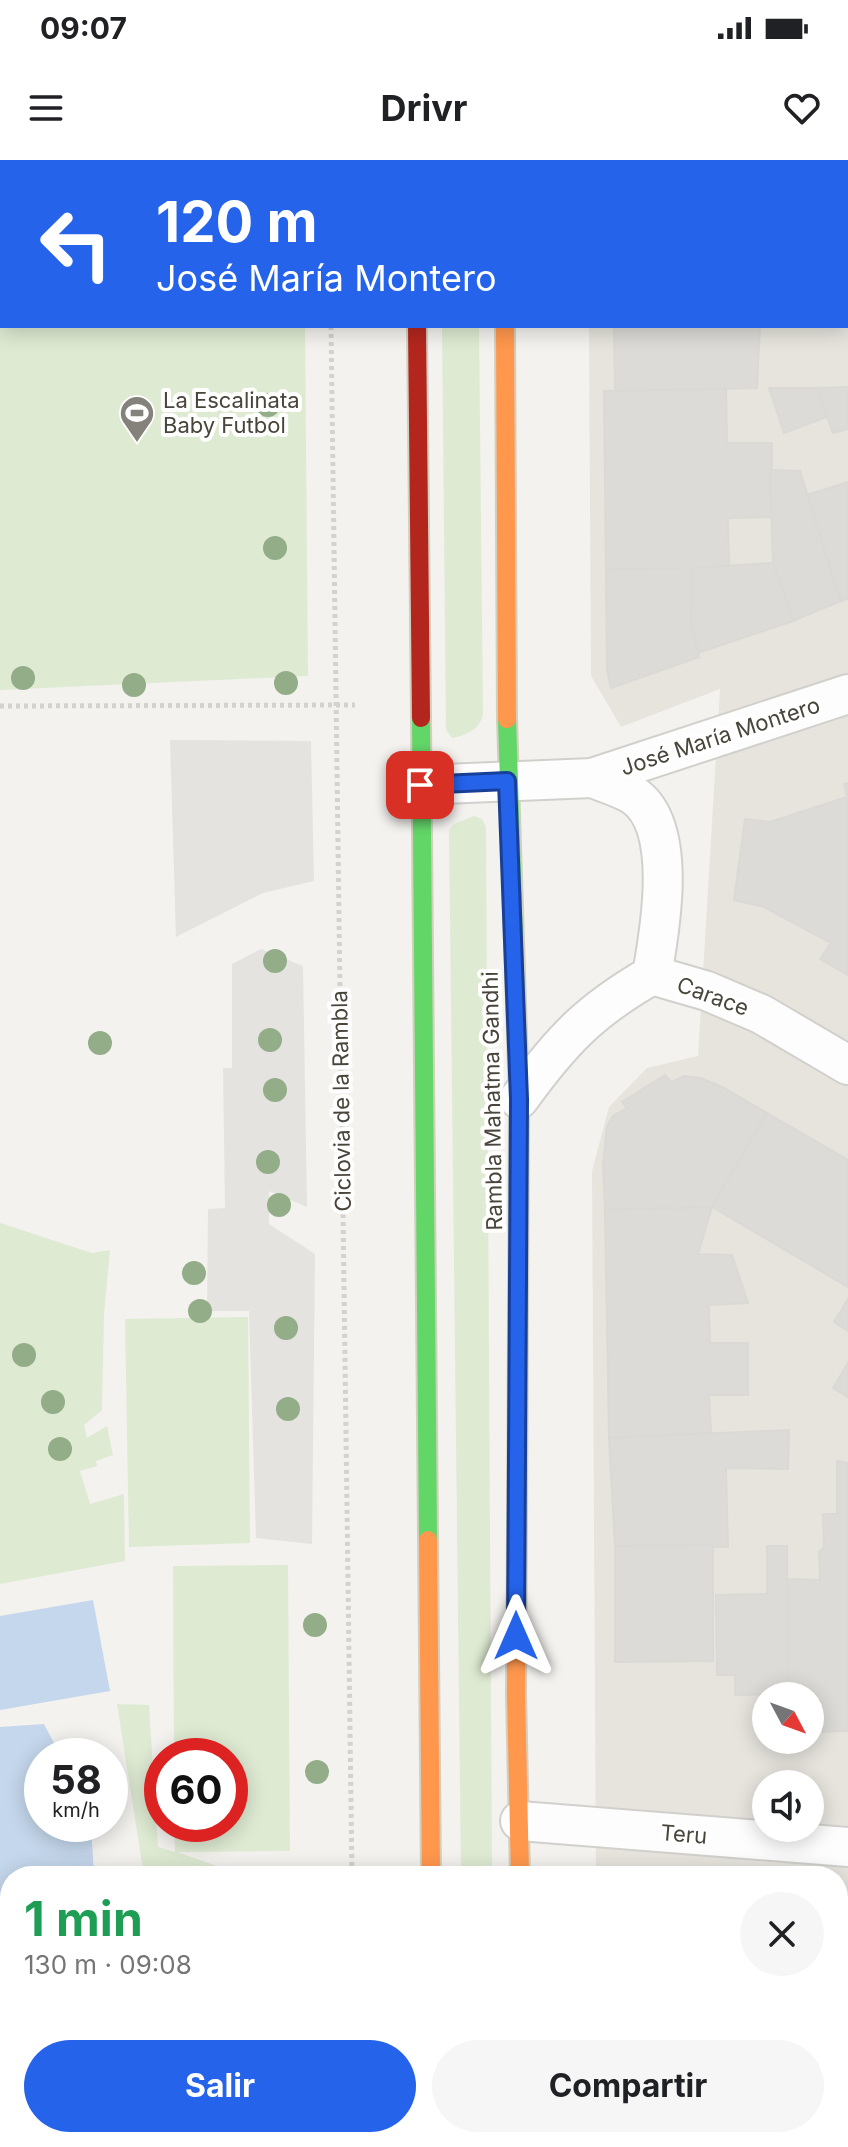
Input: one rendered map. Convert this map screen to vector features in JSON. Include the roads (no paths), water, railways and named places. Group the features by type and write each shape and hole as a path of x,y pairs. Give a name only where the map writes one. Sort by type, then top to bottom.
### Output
{"main road":[{"path":"417,328 431,1866"},
{"name":"Rambla Mahatma Gandhi","path":"505,328 507,781 519,1099 516,1694 520,1866"}],"street":[{"name":"José María Montero","path":"420,785 592,778 848,694"},
{"name":"José María Montero","path":"592,778 635,796 653,818 660,841 663,913 652,975"},
{"name":"Carace","path":"519,1099 555,1050 590,1016 652,975 707,991 761,1014 848,1065"},
{"name":"Teru","path":"520,1821 848,1847"}],"water":[{"path":"93,1600 110,1691 0,1710 0,1616"},
{"path":"44,1724 51,1738 24,1738 24,1842 92,1842 93,1866 0,1866 0,1727"}],"place":[{"name":"La Escalinata Baby Futbol","path":"137,444"}]}
